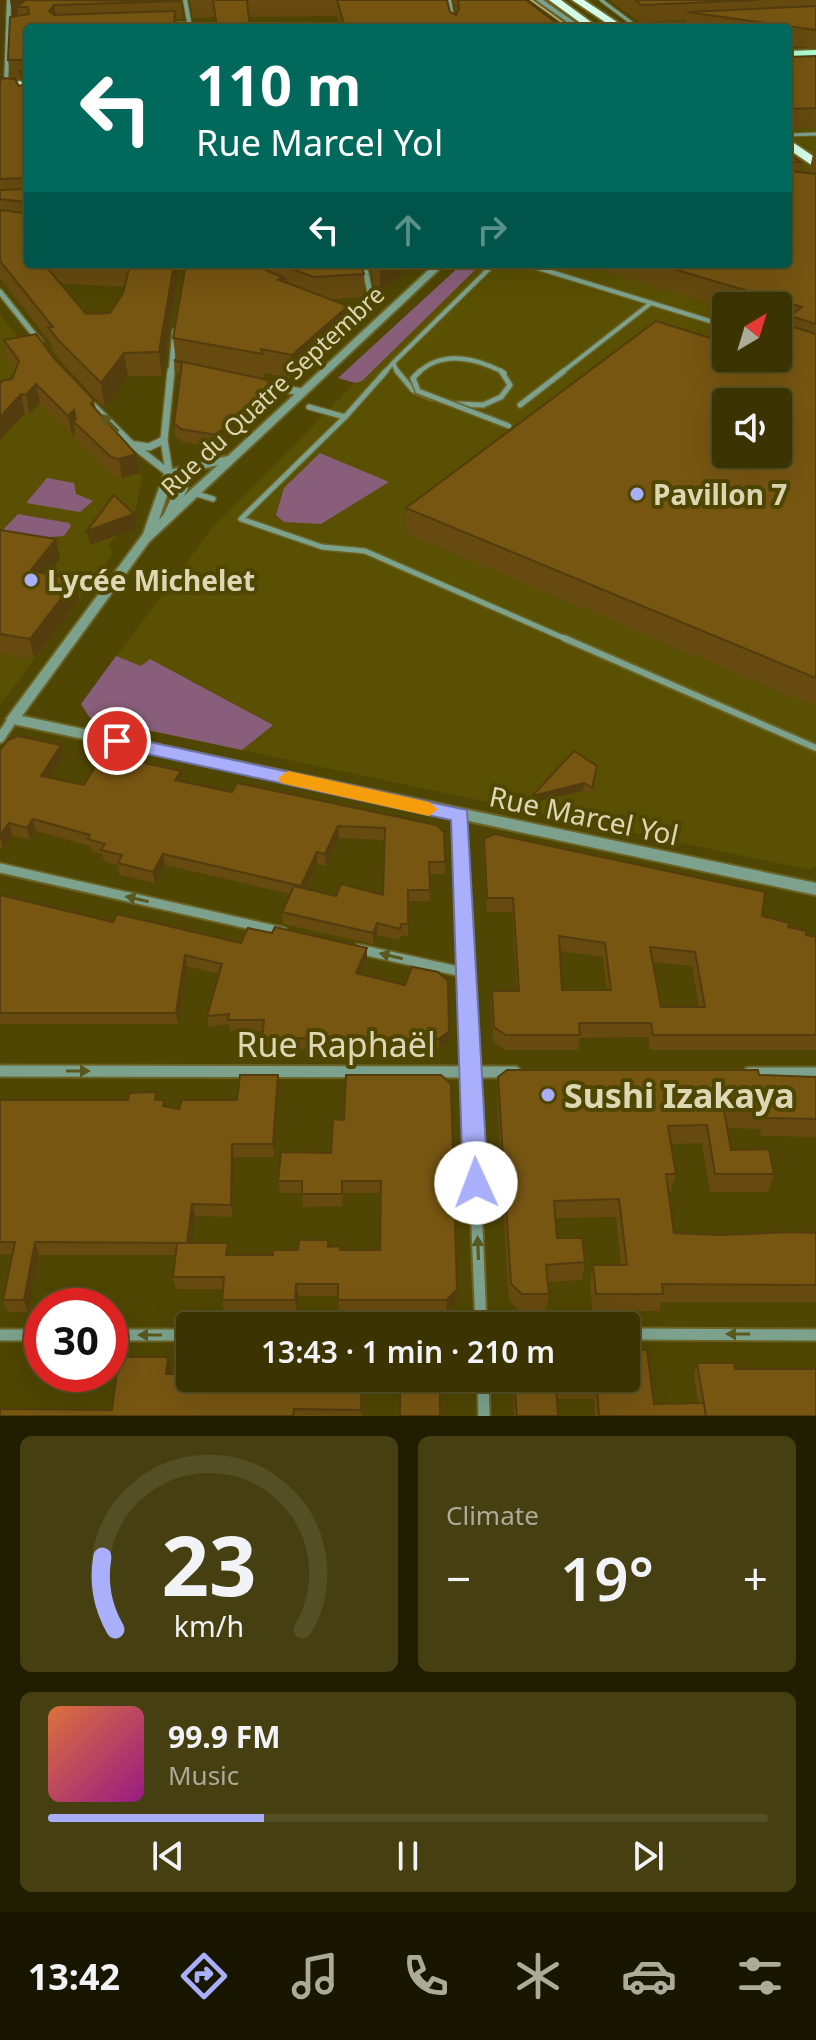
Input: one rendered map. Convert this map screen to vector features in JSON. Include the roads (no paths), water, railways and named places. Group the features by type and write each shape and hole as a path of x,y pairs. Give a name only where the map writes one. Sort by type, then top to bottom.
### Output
{"highway":[{"path":"554,0 589,24"},
{"path":"577,0 615,24"},
{"path":"792,146 816,164"}],"main road":[{"path":"792,54 816,53"},
{"path":"4,91 24,85"}],"street":[{"path":"4,91 9,0"},
{"path":"185,0 189,24"},
{"path":"449,0 453,24"},
{"path":"539,0 574,24"},
{"path":"7,29 18,20"},
{"path":"7,29 16,29"},
{"path":"334,315 348,320 371,298 365,268"},
{"name":"Rue du Quatre Septembre","path":"145,539 197,494 301,392 436,268"},
{"path":"354,282 368,286"},
{"path":"0,292 46,351"},
{"path":"0,738 145,539 169,473 164,440 169,366 176,322"},
{"path":"169,366 184,369"},
{"path":"256,383 301,392"},
{"path":"83,396 182,488 170,516"},
{"path":"133,444 149,447 164,440"},
{"path":"169,473 232,458"},
{"path":"169,473 203,478 220,472"},
{"name":"Rue Marcel Yol","path":"13,719 816,889"},
{"path":"460,815 480,1312"},
{"path":"0,868 296,935"},
{"path":"343,945 467,973"},
{"name":"Rue Raphaël","path":"0,1071 528,1072"},
{"path":"736,1073 816,1073"},
{"path":"640,1334 816,1335"},
{"path":"0,1335 24,1335"},
{"path":"128,1335 176,1335"},
{"path":"483,1392 484,1416"}],"lane":[{"path":"601,0 633,24"},
{"path":"0,12 9,12"},
{"path":"792,135 816,134"},
{"path":"490,268 241,519 322,547 365,551 816,748"},
{"path":"538,268 712,322"},
{"path":"520,405 651,303"},
{"path":"393,363 400,381 421,396 457,404 483,405 501,397 510,385 505,373 486,362 458,357 436,361 421,367 413,378 418,391 455,408 509,426"},
{"path":"309,407 345,417"},
{"path":"197,494 213,499"}],"tram line":[{"path":"531,0 564,24"}],"place":[{"name":"Pavillon 7","path":"637,494"},
{"name":"Lycée Michelet","path":"31,580"},
{"name":"Sushi Izakaya","path":"548,1095"}]}
